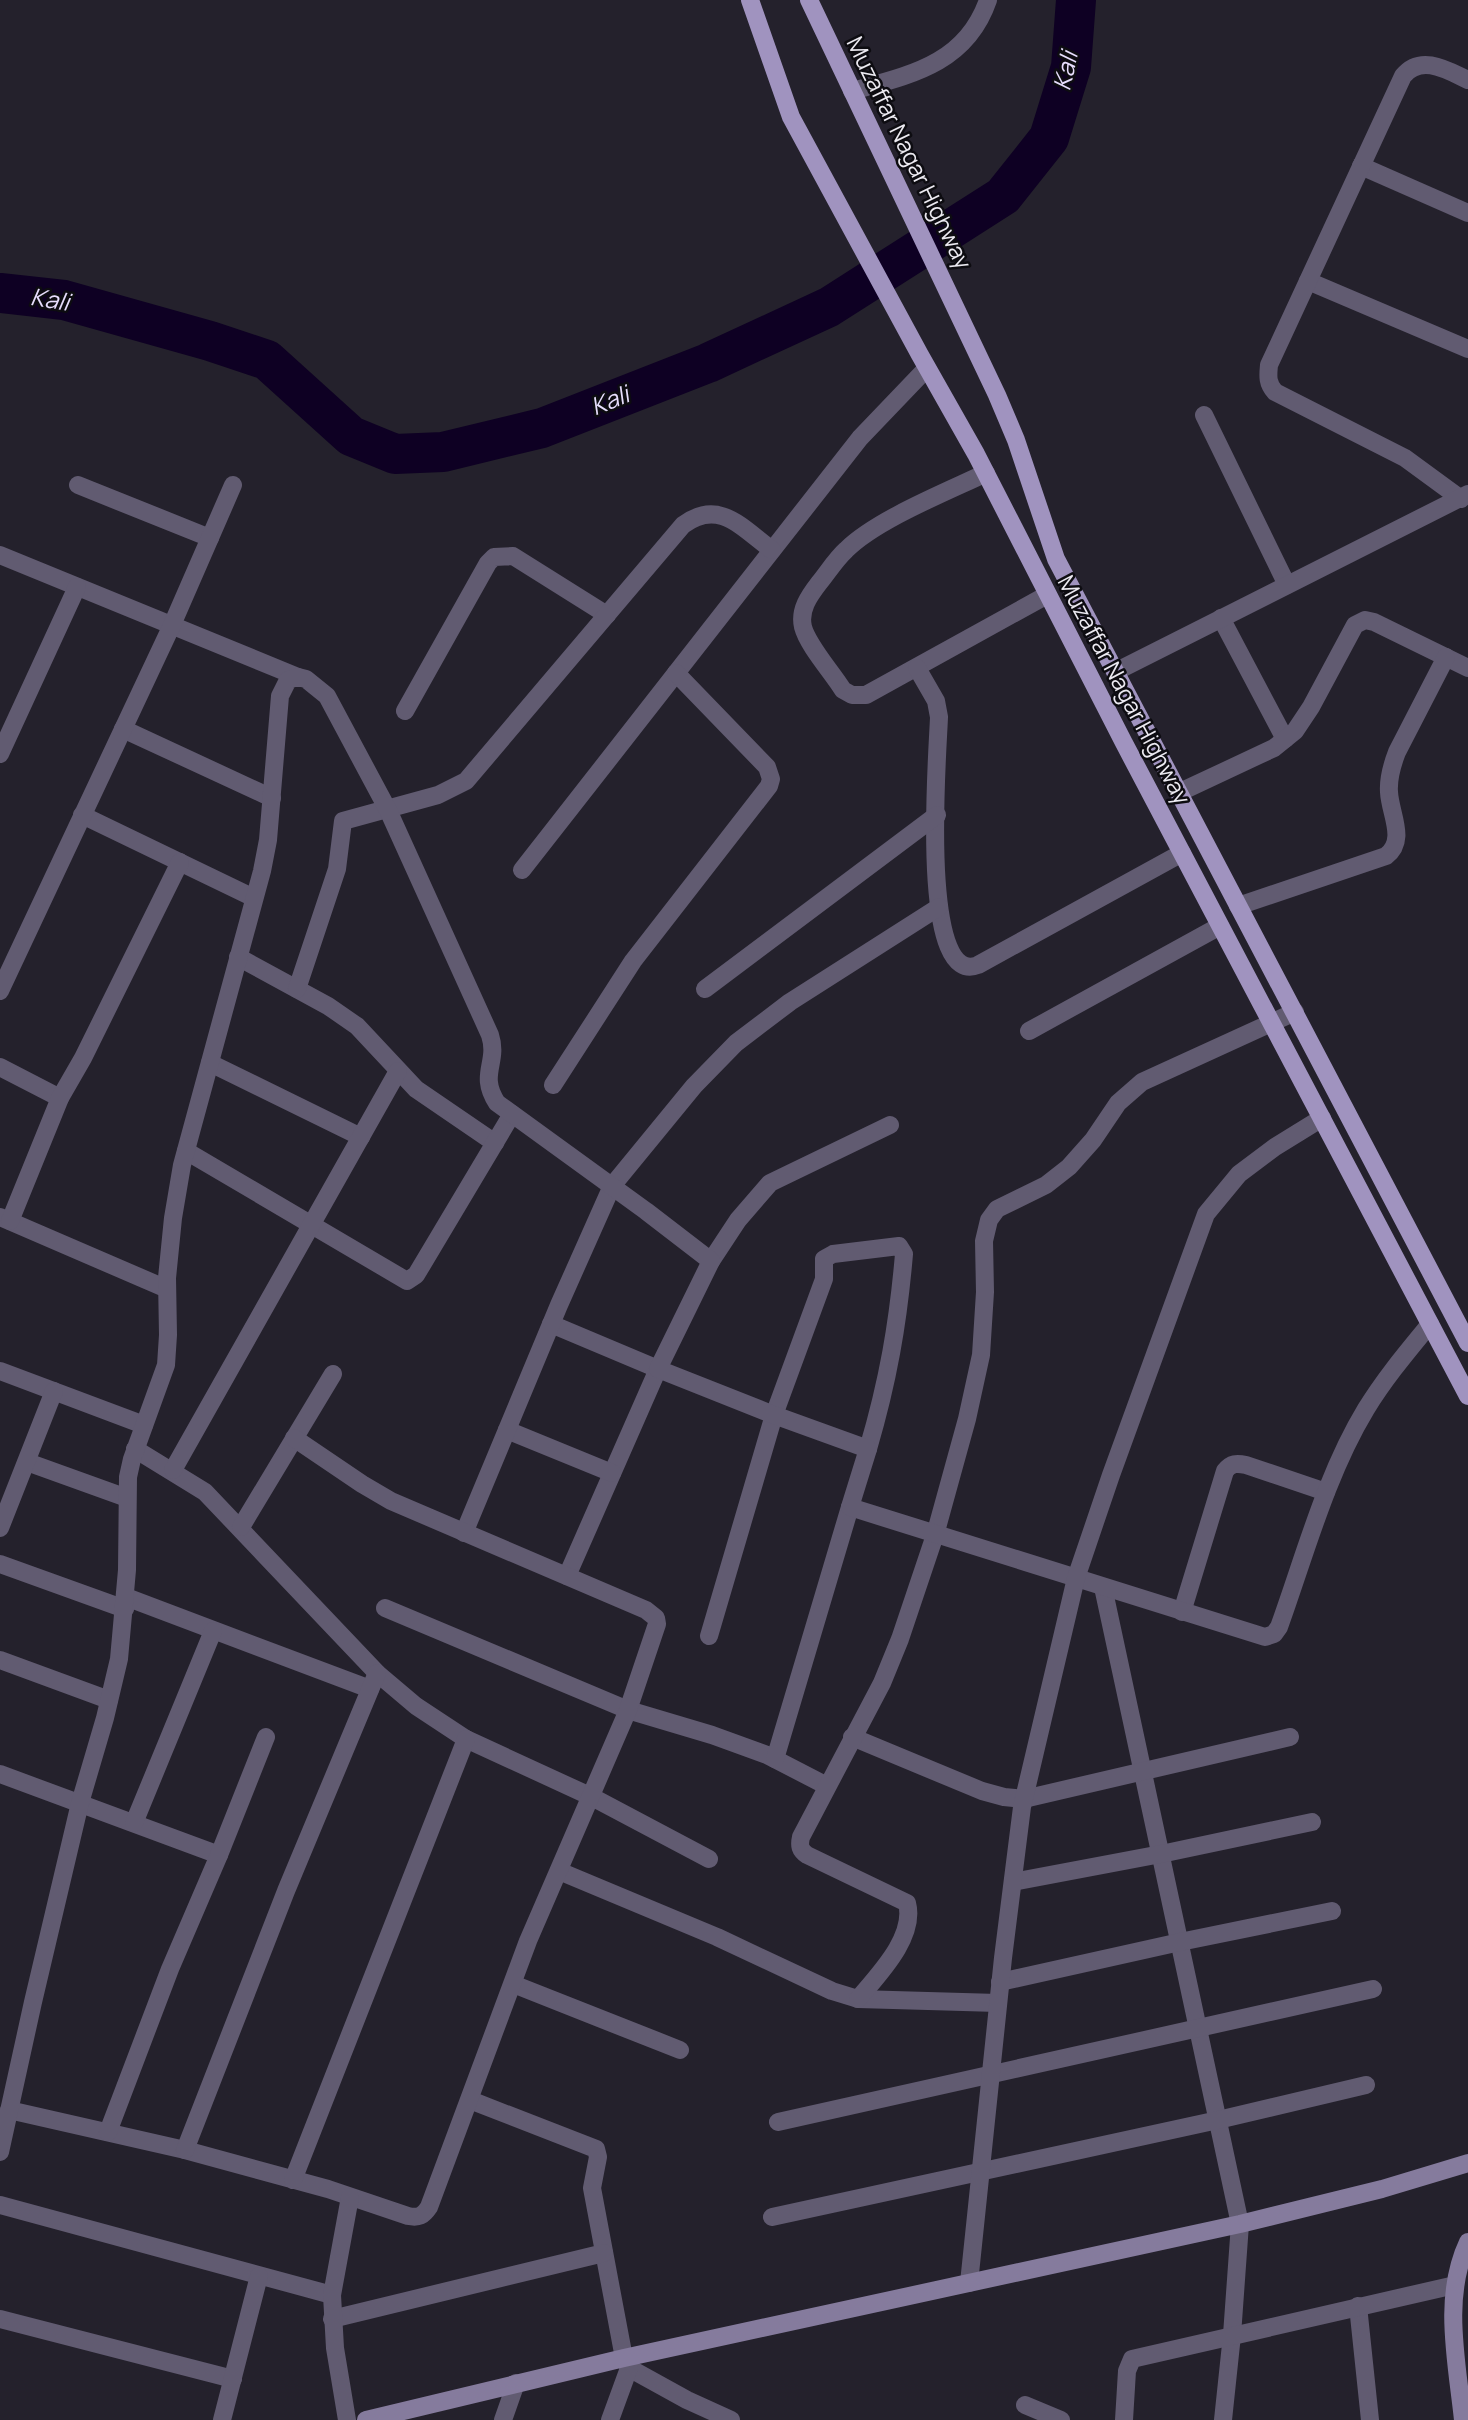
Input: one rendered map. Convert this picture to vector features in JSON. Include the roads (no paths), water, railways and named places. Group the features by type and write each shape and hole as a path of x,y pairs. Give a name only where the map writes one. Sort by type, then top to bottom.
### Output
{"main road":[{"name":"Muzaffar Nagar Highway","path":"750,0 791,117 986,473 1047,595 1468,1396"},
{"name":"Muzaffar Nagar Highway","path":"809,0 1016,440 1056,559 1466,1332"},
{"path":"366,2420 384,2418 516,2383 626,2363 968,2283 1240,2224 1382,2189 1468,2163"},
{"path":"1463,2420 1461,2335 1455,2285 1461,2256 1468,2242"}],"street":[{"path":"855,97 929,68 949,55 967,38 988,0"},
{"path":"1465,496 1405,458 1283,397 1269,385 1269,365 1403,76 1409,69 1429,64 1468,79"},
{"path":"1361,166 1468,214"},
{"path":"1308,281 1468,349"},
{"path":"522,870 923,361"},
{"path":"1204,415 1287,585"},
{"path":"986,473 922,503 878,527 846,549 809,597 803,612 807,637 844,690 852,695 866,695 1047,595"},
{"path":"78,485 210,538"},
{"path":"0,991 172,625 233,485"},
{"path":"1115,672 1465,496"},
{"path":"297,989 337,869 342,843 341,825 348,819 438,795 466,780 683,525 696,516 711,513 725,516 772,550"},
{"path":"0,555 306,679 327,696 388,810 490,1035 494,1053 489,1069 489,1090 497,1103 711,1261"},
{"path":"405,711 494,557 513,556 607,615"},
{"path":"0,754 77,586"},
{"path":"1221,618 1285,739"},
{"path":"1178,793 1274,748 1295,731 1356,625 1365,621 1374,622 1468,668"},
{"path":"1238,906 1386,856 1394,850 1397,841 1389,792 1391,769 1396,752 1446,657"},
{"path":"918,668 936,701 939,717 935,881 941,921 951,953 963,967 971,968 1182,853"},
{"path":"553,1086 633,961 769,786 771,779 767,767 676,673"},
{"path":"0,2152 80,1803 119,1659 125,1603 128,1477 135,1449 166,1364 167,1289 173,1219 186,1151 268,840 280,696 288,680 298,677"},
{"path":"123,729 272,798"},
{"path":"82,815 254,898"},
{"path":"705,989 937,815"},
{"path":"167,1289 5,1219 60,1098 83,1058 180,862"},
{"path":"464,1533 612,1186 694,1086 736,1043 790,1002 939,906"},
{"path":"1029,1031 1220,926"},
{"path":"239,957 328,1006 357,1026 416,1089 495,1143"},
{"path":"858,1999 892,1960 901,1940 909,1909 903,1900 801,1850 801,1837 882,1683 901,1639 935,1535 967,1419 981,1355 985,1241 989,1220 997,1209 1046,1185 1069,1167 1093,1140 1118,1102 1142,1082 1295,1012"},
{"path":"210,1063 361,1137"},
{"path":"0,1067 60,1098"},
{"path":"173,1470 398,1071"},
{"path":"186,1151 403,1279 412,1280 512,1114"},
{"path":"968,2283 1000,1982 1024,1799 1076,1578 1206,1214 1239,1174 1275,1147 1322,1118"},
{"path":"567,1576 658,1369 711,1261 738,1220 770,1184 890,1125"},
{"path":"709,1636 774,1416 824,1279 824,1259 833,1254 899,1246 904,1254 893,1352 885,1391 775,1759"},
{"path":"551,1324 774,1416 867,1448"},
{"path":"850,1507 1265,1637 1274,1634 1279,1627 1326,1492 1364,1412 1392,1368 1430,1324"},
{"path":"0,1371 144,1425"},
{"path":"240,1527 333,1374"},
{"path":"0,1528 54,1391"},
{"path":"507,1430 612,1473"},
{"path":"9,2110 185,2150 408,2216 416,2218 424,2215 470,2100 528,1941 628,1710 657,1624 656,1619 646,1610 391,1501 362,1485 295,1438"},
{"path":"135,1449 205,1492 240,1527 373,1681"},
{"path":"27,1462 127,1498"},
{"path":"1182,1612 1225,1471 1230,1465 1246,1465 1326,1492"},
{"path":"0,1563 373,1681 466,1739 592,1797 709,1859"},
{"path":"1103,1587 1240,2224 1233,2335 1223,2420"},
{"path":"385,1608 628,1710 712,1735 775,1759 827,1786"},
{"path":"134,1823 213,1631"},
{"path":"0,1660 109,1700"},
{"path":"185,2150 286,1891 373,1681"},
{"path":"108,2132 170,1969 266,1737"},
{"path":"852,1737 982,1791 1024,1799 1290,1737"},
{"path":"293,2180 466,1739"},
{"path":"0,1774 219,1855"},
{"path":"1013,1882 1312,1822"},
{"path":"559,1871 717,1937 832,1991 858,1999 998,2003"},
{"path":"1000,1982 1332,1911"},
{"path":"513,1984 680,2050"},
{"path":"778,2122 1373,1989"},
{"path":"772,2217 980,2173 1366,2085"},
{"path":"470,2100 596,2149 598,2157 592,2188 626,2363 610,2420"},
{"path":"347,2420 332,2319 332,2295 350,2197"},
{"path":"0,2204 332,2295"},
{"path":"332,2319 604,2253"},
{"path":"222,2420 259,2276"},
{"path":"1124,2420 1127,2371 1132,2359 1455,2285"},
{"path":"1358,2306 1370,2420"},
{"path":"0,2319 233,2379"},
{"path":"626,2363 687,2400 731,2420"},
{"path":"503,2420 516,2383"},
{"path":"1025,2405 1061,2420"}],"waterway":[{"name":"Kali","path":"0,293 64,300 267,360 351,436 395,454 443,452 542,428 708,363 829,307 1003,196 1049,138 1071,67 1076,0"}]}
